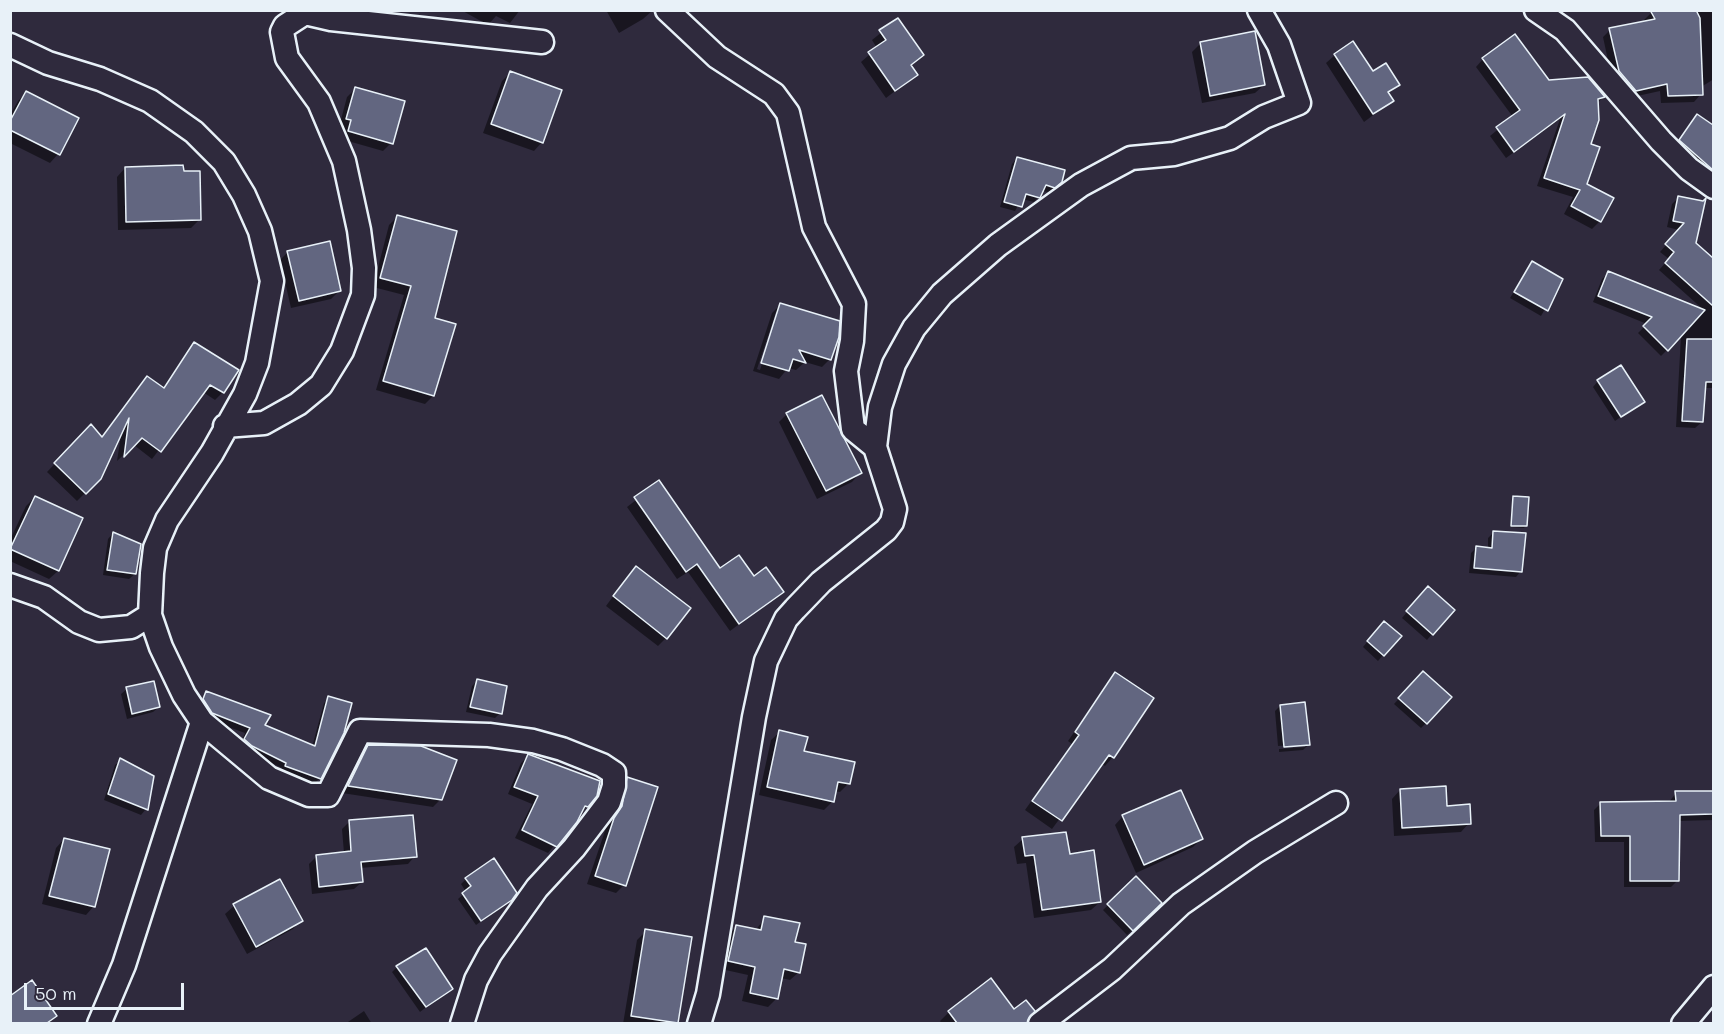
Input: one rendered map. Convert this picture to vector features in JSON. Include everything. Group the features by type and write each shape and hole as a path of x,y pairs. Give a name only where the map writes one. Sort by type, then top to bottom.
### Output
{"street":[{"path":"667,10 717,57 774,94 788,113 814,227 854,304 852,341 846,371 852,429 875,447"},
{"path":"699,1023 708,994 754,717 766,661 786,620 795,609 820,582 886,530 892,522 894,503 875,447 880,407 886,384 914,328 942,294 998,245 1081,184 1131,158 1174,154 1230,138 1264,117 1299,103 1279,45 1259,10"},
{"path":"1536,10 1566,30 1661,141 1689,169 1713,187"},
{"path":"225,426 264,423 298,404 321,385 342,351 363,295 364,268 359,230 344,161 319,102 287,58 282,32 285,26 305,14 331,19 542,42"},
{"path":"10,45 48,63 100,79 150,101 194,132 224,162 244,195 260,231 272,280 257,363 245,394 225,426 212,453 159,537 152,573 150,615 161,647 184,695 202,722 270,778 309,795 328,795 360,731 489,735 533,741 562,749 602,765 614,773 609,802 574,848 530,897 490,954 476,980 462,1023"},
{"path":"10,585 44,597 79,622 99,630 131,627 150,615"},
{"path":"99,1023 124,965 202,722"},
{"path":"1040,1023 1112,969 1181,904 1255,852 1336,803"},
{"path":"1683,1023 1713,987"}],"building":[{"path":"1650,10 1696,10 1700,18 1703,95 1668,96 1667,84 1636,91 1619,71 1609,28 1655,19"},
{"path":"898,18 924,55 911,65 918,75 895,91 868,52 886,40 879,30"},
{"path":"1255,31 1265,85 1210,96 1200,42"},
{"path":"1515,34 1549,80 1588,77 1605,97 1598,99 1599,120 1591,144 1600,147 1587,184 1614,198 1601,222 1571,206 1580,190 1544,178 1565,114 1514,152 1496,127 1520,110 1482,58"},
{"path":"1353,41 1373,71 1386,63 1400,85 1388,92 1394,101 1373,114 1334,54"},
{"path":"510,71 562,90 543,143 491,124"},
{"path":"355,87 405,101 393,144 348,131 351,120 346,119"},
{"path":"26,91 79,118 60,155 10,130 10,121"},
{"path":"1697,114 1713,125 1713,170 1679,140"},
{"path":"1017,157 1065,170 1062,182 1055,188 1046,185 1040,198 1026,194 1022,207 1004,202"},
{"path":"183,165 184,171 200,171 201,220 126,222 125,167"},
{"path":"1678,196 1703,201 1706,198 1696,243 1713,258 1713,306 1665,263 1674,252 1665,244 1684,223 1673,221"},
{"path":"397,215 457,231 435,318 456,324 434,396 383,381 411,286 380,278"},
{"path":"330,241 341,291 299,301 287,251"},
{"path":"1532,261 1563,279 1548,311 1514,292"},
{"path":"1608,271 1705,310 1668,351 1643,326 1652,317 1598,296"},
{"path":"780,303 840,321 839,337 831,360 799,350 806,363 793,359 789,371 761,363"},
{"path":"1687,339 1713,339 1713,382 1706,382 1703,422 1682,421"},
{"path":"194,342 239,370 224,393 210,385 161,452 142,438 124,457 129,418 101,479 86,494 54,463 91,424 102,437 147,376 164,388"},
{"path":"1621,365 1645,402 1621,417 1597,380"},
{"path":"822,395 862,473 826,491 786,413"},
{"path":"659,480 720,568 739,555 754,576 766,567 784,592 739,624 697,564 686,572 634,497"},
{"path":"35,496 83,518 59,571 10,549"},
{"path":"1513,496 1529,497 1527,526 1511,526"},
{"path":"1493,531 1526,533 1522,572 1474,568 1476,546 1492,548"},
{"path":"113,532 141,544 136,574 107,570"},
{"path":"636,566 691,608 667,639 613,596"},
{"path":"1428,586 1455,610 1433,635 1406,611"},
{"path":"1384,621 1402,636 1384,656 1367,641"},
{"path":"1423,671 1452,697 1427,724 1398,698"},
{"path":"1115,672 1154,698 1114,758 1109,755 1062,821 1032,801 1079,735 1075,732"},
{"path":"477,679 507,686 502,714 470,707"},
{"path":"154,681 160,707 132,714 126,687"},
{"path":"206,691 271,715 265,725 315,746 328,696 352,703 344,733 321,779 285,766 286,763 252,746 244,739 250,728 212,713 203,699"},
{"path":"1305,702 1310,745 1284,747 1280,705"},
{"path":"779,730 808,737 804,751 855,762 850,784 838,782 834,802 767,787"},
{"path":"368,745 421,746 457,760 442,800 348,786"},
{"path":"528,754 600,781 597,796 588,807 585,806 577,822 557,847 522,830 538,796 514,787"},
{"path":"120,758 154,776 148,810 108,794"},
{"path":"627,777 658,787 626,886 595,876 614,818 622,806"},
{"path":"1446,786 1447,806 1470,804 1471,824 1402,828 1400,789"},
{"path":"1181,790 1203,839 1144,865 1122,815"},
{"path":"1675,791 1713,791 1713,814 1680,815 1679,881 1630,881 1630,836 1601,836 1600,802 1676,801"},
{"path":"413,815 417,857 361,862 363,882 319,887 316,855 351,851 349,820"},
{"path":"1066,832 1070,854 1094,850 1101,902 1042,910 1034,855 1025,856 1022,837"},
{"path":"64,838 110,849 95,907 49,896"},
{"path":"494,858 517,893 512,900 481,921 462,893 471,886 465,878"},
{"path":"1136,876 1162,903 1133,931 1107,904"},
{"path":"280,879 303,921 256,947 233,904"},
{"path":"764,916 800,923 795,942 806,944 800,973 784,969 778,999 750,993 755,967 728,961 736,925 761,930"},
{"path":"645,929 692,937 678,1023 631,1016"},
{"path":"426,948 453,989 426,1007 396,966"},
{"path":"991,978 1014,1009 1026,1000 1035,1011 1027,1023 957,1023 948,1011"},
{"path":"32,980 57,1016 47,1023 10,1023 10,996"}]}
